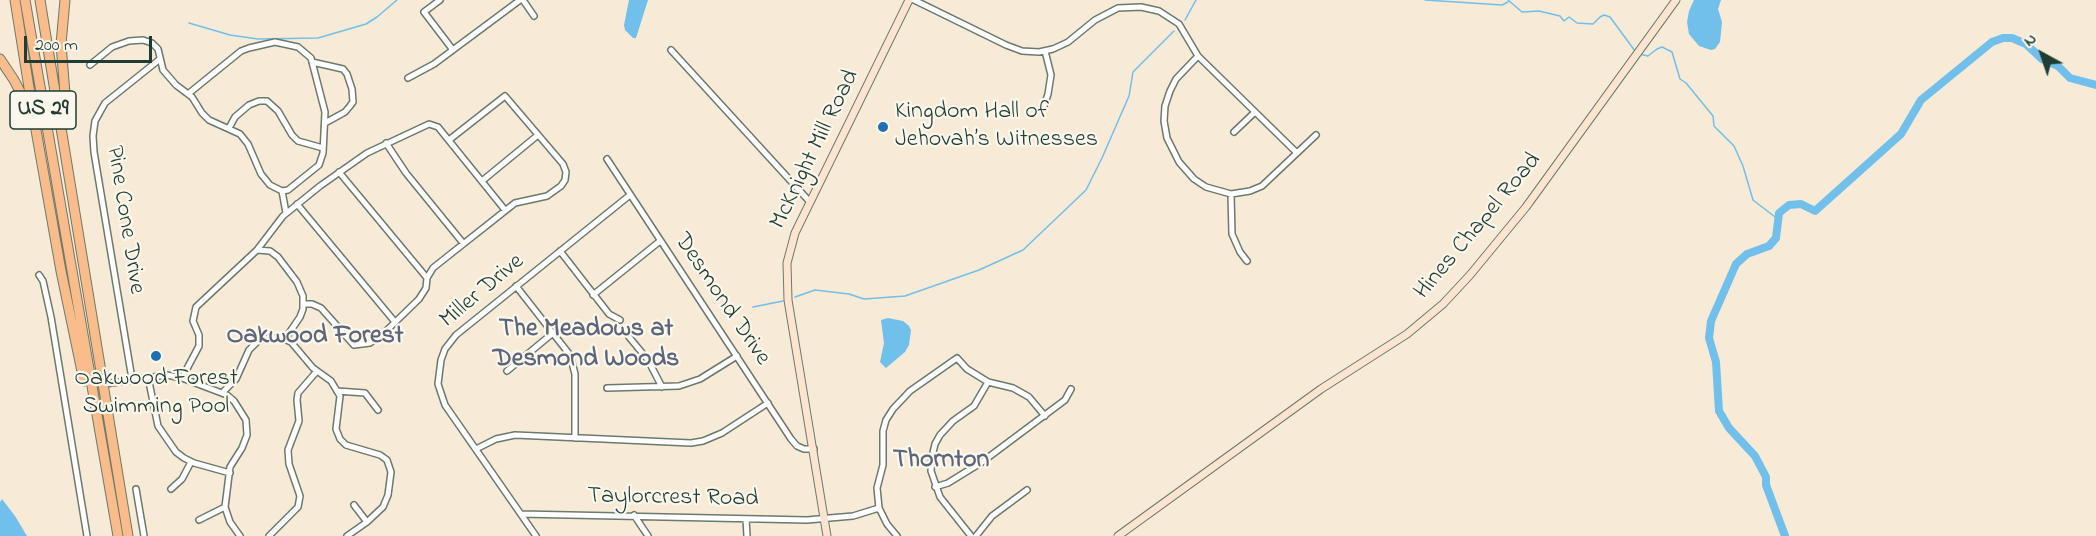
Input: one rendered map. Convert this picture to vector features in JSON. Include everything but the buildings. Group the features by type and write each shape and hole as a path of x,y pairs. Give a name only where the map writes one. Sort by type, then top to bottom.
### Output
{"highway":[{"path":"15,0 61,271 105,466"},
{"name":"US 29","path":"25,0 118,536"},
{"name":"US 29","path":"40,0 105,384 128,536"},
{"path":"61,124 67,118 61,44 66,0"},
{"path":"0,59 18,87 34,119"}],"street":[{"path":"440,0 424,12 453,50"},
{"path":"408,78 434,64 521,0 534,16"},
{"name":"McKnight Mill Road","path":"827,536 788,300 786,271 791,244 810,202 909,0"},
{"path":"914,0 1023,51 1045,51 1068,42 1107,12 1129,6 1150,8 1173,19 1185,33 1198,56 1298,153"},
{"name":"Hines Chapel Road","path":"1119,536 1321,388 1398,340 1432,315 1470,276 1526,207 1676,0"},
{"path":"90,64 112,47 129,41 143,40 152,43 158,49 163,70 188,94 202,113 209,120 240,134 248,144 255,163 270,185 282,191 288,190 319,165 323,148 325,112 312,62 308,54 298,47 275,42 241,51 188,94"},
{"path":"671,50 810,202"},
{"path":"1044,106 1051,75 1045,51"},
{"path":"1198,56 1176,80 1170,91 1165,106 1164,122 1167,138 1179,162 1194,179 1206,187 1231,194 1250,191 1262,186 1316,135"},
{"name":"Pine Cone Drive","path":"132,379 93,136 95,121 105,104 160,58"},
{"path":"312,62 343,69 347,74 351,89 353,102 350,106 345,112 325,123"},
{"path":"303,304 312,304 321,308 354,345 372,342 423,294 427,278 433,268 505,210 521,200 547,196 561,186 565,180 566,172 563,164 505,96 449,140"},
{"path":"229,128 235,117 249,105 267,101 278,111 298,141 323,148"},
{"path":"1234,132 1255,112"},
{"path":"182,378 199,346 199,336 193,321 196,307 242,265 286,213 339,172 386,143 429,124 438,127 505,210"},
{"path":"482,181 538,135"},
{"path":"386,143 406,173 463,243"},
{"name":"Desmond Drive","path":"607,159 797,446 814,449"},
{"path":"339,172 427,278"},
{"path":"282,191 286,213"},
{"path":"1231,194 1232,234 1247,261"},
{"name":"Miller Drive","path":"536,536 445,405 438,378 441,360 445,349 456,335 630,195"},
{"path":"297,204 395,322"},
{"path":"594,295 660,241"},
{"path":"256,250 270,251 278,257 297,282 303,296 300,318 285,339"},
{"path":"560,251 612,318 620,320"},
{"path":"39,274 51,317 87,536"},
{"path":"516,286 570,355 575,374 575,438"},
{"path":"507,371 553,333"},
{"path":"629,337 648,360 662,387"},
{"path":"222,393 236,379 247,353 256,343 268,338 285,339 294,345 317,371 331,381 338,391 340,401 336,429 340,439 346,445 381,454 391,468 385,503 368,522 347,536"},
{"path":"607,388 679,386 700,379 737,356"},
{"path":"897,536 887,524 879,508 878,488 883,465 883,431 886,420 906,394 957,358 967,369 988,382 999,383 1029,396 1045,416"},
{"path":"269,536 298,507 300,496 289,464 288,450 299,421 298,393 317,371"},
{"path":"105,384 167,375 182,378 227,395 238,406 248,426 245,443 230,467 225,507 230,522 240,536"},
{"path":"148,377 158,426 176,452 191,462 230,473"},
{"path":"971,536 940,497 931,471 935,444 944,429 974,406 988,382"},
{"path":"935,487 948,483 982,462 1065,400 1071,389"},
{"path":"338,391 365,393 378,410"},
{"path":"476,449 504,436 691,443 722,433 768,403"},
{"path":"171,489 182,479 191,462"},
{"path":"136,489 144,536"},
{"path":"976,536 997,512 1027,489"},
{"path":"354,505 368,522"},
{"path":"199,520 225,507"},
{"name":"Taylorcrest Road","path":"521,514 825,520 853,516 879,508"},
{"path":"633,515 648,536"},
{"path":"746,519 747,536"}],"water":[{"path":"629,0 648,0 636,38 625,30 624,25"},
{"path":"1694,0 1721,0 1718,9 1722,22 1720,42 1715,49 1699,46 1689,34 1687,22"},
{"path":"888,318 903,321 911,330 909,345 905,352 886,368 880,362 884,343 881,320"},
{"path":"2,499 27,536 0,536 0,502"}],"waterway":[{"path":"189,23 230,35 258,39 318,38 366,24 397,0"},
{"path":"1185,20 1196,0"},
{"path":"1425,0 1502,5 1508,2"},
{"path":"1508,0 1522,12 1539,11 1560,16 1564,21 1569,17 1577,23 1593,24 1604,15 1610,17 1635,51"},
{"path":"795,297 815,290 849,294 864,299 905,296 979,270 1023,250 1086,190 1129,96 1133,72 1174,31"},
{"path":"1785,536 1766,485 1766,477 1755,456 1729,428 1719,411 1716,362 1709,338 1711,321 1736,264 1747,254 1769,246 1776,238 1779,213 1789,205 1801,204 1815,211 1901,134 1921,100 1992,42 2012,38 2026,44 2042,59 2058,66 2070,78 2096,85"},
{"path":"1639,54 1648,56 1662,47 1672,52 1680,79 1686,83 1713,116 1714,126 1734,146 1743,166 1753,200 1779,220"},
{"path":"753,307 783,301"}],"place":[{"name":"Kingdom Hall of Jehovah’s Witnesses","path":"883,127"},
{"name":"Oakwood Forest Swimming Pool","path":"156,356"}],"district":[{"name":"Oakwood Forest","path":"315,338"},
{"name":"The Meadows at Desmond Woods","path":"586,346"},
{"name":"Thornton","path":"941,462"}]}
